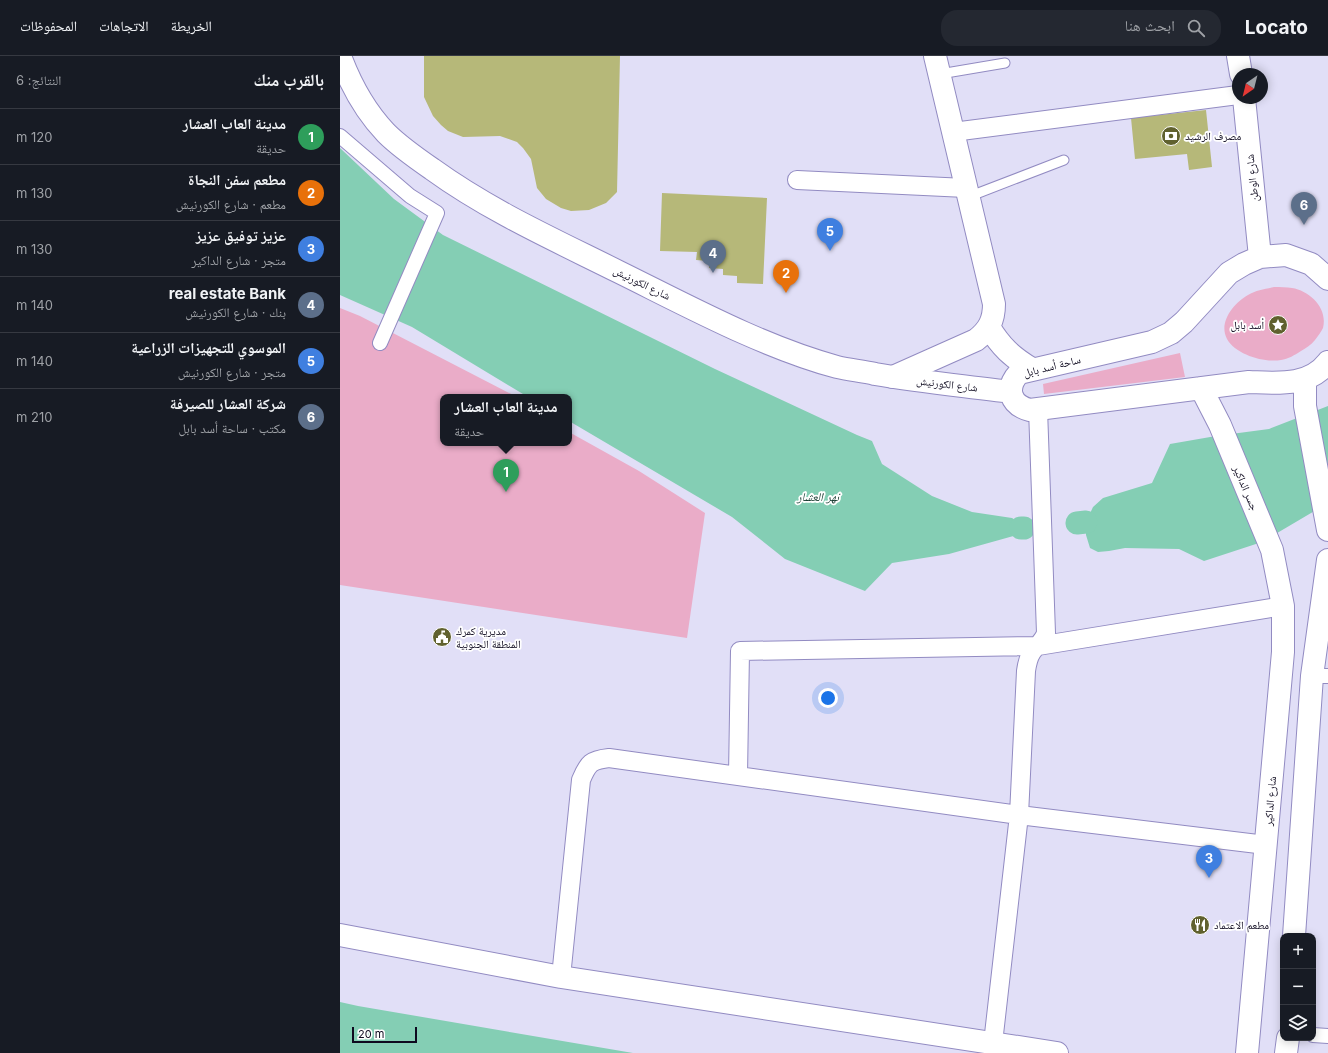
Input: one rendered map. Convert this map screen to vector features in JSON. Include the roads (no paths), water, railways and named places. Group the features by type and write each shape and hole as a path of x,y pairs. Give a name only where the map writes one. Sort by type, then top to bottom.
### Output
{"main road":[{"name":"شارع الكورنيش","path":"340,56 364,105 386,132 414,156 472,196 519,222 717,320 781,349 838,367 893,377 1011,392"},
{"path":"1238,56 1240,68"},
{"path":"893,377 976,340 983,335 989,327 994,304 937,65"},
{"name":"شارع الوطن","path":"1245,104 1260,257"},
{"name":"ساحة أسد بابل","path":"1011,392 1011,385 1019,373 1152,342 1171,333 1184,322 1229,274 1244,264 1260,257 1286,255 1311,264 1328,279"},
{"path":"989,327 1007,352 1032,370"},
{"path":"1011,392 1013,399 1022,408 1030,410 1249,382 1283,384 1305,379 1323,369 1328,362"},
{"path":"1305,379 1305,406 1328,530"},
{"name":"جسر الداكير","path":"1202,388 1220,425 1272,550"},
{"name":"شارع الداكير","path":"1247,1053 1283,652 1283,606 1272,550"},
{"path":"1294,933 1320,676 1328,560"},
{"path":"340,935 561,977 1057,1053"},
{"path":"1286,1053 1288,1041"}],"street":[{"path":"953,132 1232,96"},
{"path":"340,136 410,196 437,213 380,343"},
{"path":"797,180 967,193"},
{"path":"994,1043 1019,815 1026,671 1028,660 1042,642 1046,633 1038,409"},
{"path":"738,776 740,651 1038,646 1283,606"},
{"path":"561,977 581,780 586,768 597,759 609,758 1019,815 1266,845"},
{"path":"1316,1035 1328,1036"}],"lane":[{"path":"937,65 1005,64"},
{"path":"967,193 1064,160"}],"water":[{"name":"نهر العشار","path":"340,148 394,199 443,235 715,369 872,441 882,464 932,496 972,512 1012,518 1020,523 1020,532 1017,535 949,554 892,563 865,591 785,559 732,517 572,423 572,394 523,394 412,327 340,295"},
{"path":"1328,406 1328,503 1262,542 1204,561 1179,549 1125,548 1098,552 1090,548 1086,535 1086,522 1093,507 1103,498 1152,483 1170,444 1269,429"},
{"path":"340,1002 358,1006 633,1053 340,1053"}],"waterway":[{"path":"1077,523 1086,522"}],"place":[{"name":"مصرف الرشيد","path":"1171,136"},
{"name":"شركة العشار للصيرفة","path":"1304,225"},
{"name":"الموسوي للتجهيزات الزراعية","path":"830,251"},
{"name":"real estate Bank","path":"713,273"},
{"name":"مطعم سفن النجاة","path":"786,293"},
{"name":"أسد بابل","path":"1278,325"},
{"name":"مدينة العاب العشار","path":"506,492"},
{"name":"مديرية كمرك المنطقة الجنوبية","path":"442,637"},
{"name":"عزيز توفيق عزيز","path":"1209,878"},
{"name":"مطعم الاعتماد","path":"1200,925"}]}
